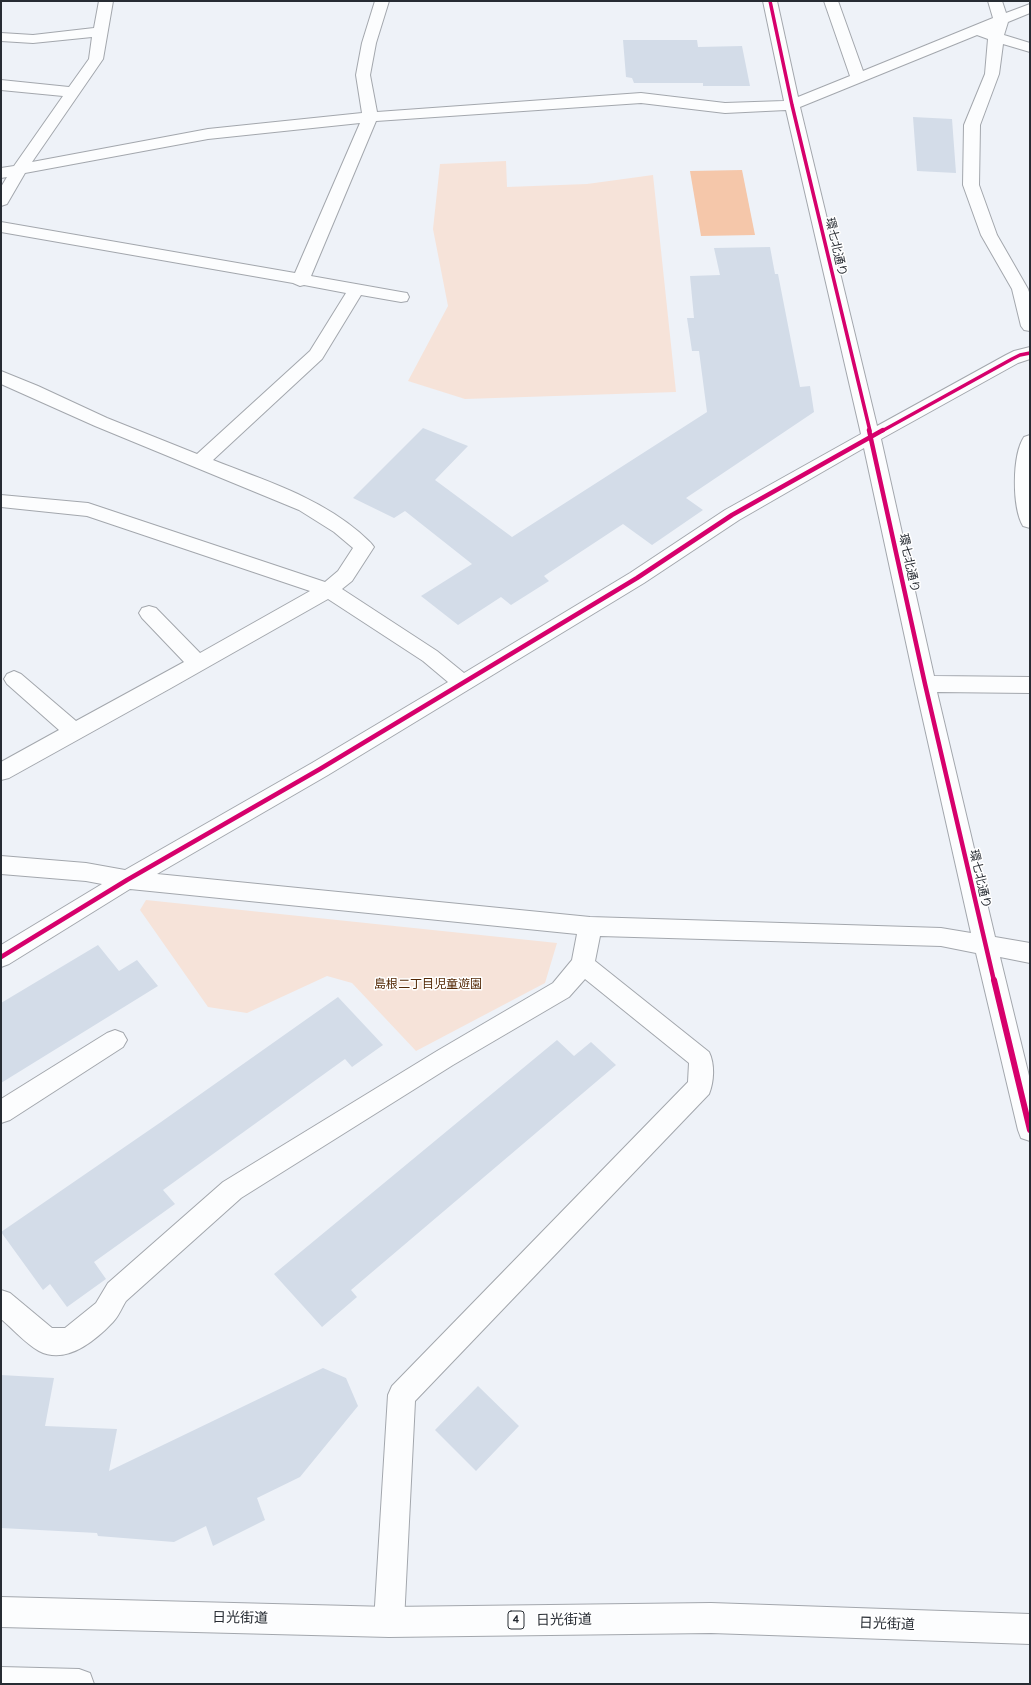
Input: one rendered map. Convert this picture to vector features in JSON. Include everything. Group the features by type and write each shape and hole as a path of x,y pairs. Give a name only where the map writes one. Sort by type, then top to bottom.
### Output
{"main road":[{"path":"1,201 19,170 96,59 106,1"},
{"path":"300,281 370,117 363,75 368,42 382,1"},
{"name":"環七北通り","path":"770,1 792,105 871,437 925,684 1030,1130"},
{"path":"831,1 858,78"},
{"path":"995,1 1001,21 996,37 992,74 972,125 971,185 989,234 1020,289 1030,326"},
{"path":"1,173 208,134 370,117 641,98 725,108 792,105 1030,8"},
{"path":"976,31 1030,48"},
{"path":"1,37 33,39 101,32"},
{"path":"1,85 73,92"},
{"path":"1,227 401,298"},
{"path":"200,462 316,355 356,290"},
{"path":"1,958 127,880 320,769 637,578 732,516 1016,357 1030,354"},
{"path":"1,377 101,422 306,506 341,527 364,547 345,576 328,590 198,664 1,772"},
{"path":"1029,453 1024,464 1027,513 1030,521"},
{"path":"2,503 88,510 328,590 430,656 462,683"},
{"path":"149,613 198,664"},
{"path":"14,678 74,731"},
{"path":"925,684 1030,685"},
{"path":"1,865 86,872 127,880 590,926 941,937 1030,953"},
{"path":"1,1302 47,1341 70,1341 105,1312 117,1292 232,1190 445,1058 561,990 583,964 590,926"},
{"path":"388,1622 402,1395 700,1086 701,1059 583,964"},
{"path":"1,1112 115,1040"},
{"name":"日光街道","path":"1,1612 388,1622 711,1618 1030,1629"},
{"path":"1,1682 79,1684"}],"green space":[{"path":"506,161 507,187 587,184 653,175 676,392 465,399 408,381 448,306 433,229 440,164"},
{"name":"島根二丁目児童遊園","path":"146,900 557,943 545,983 416,1051 352,983 327,976 247,1013 208,1007 140,910"}],"shaded area":[{"path":"742,170 755,235 701,236 690,171"}],"building":[{"path":"623,40 697,40 698,47 742,46 750,86 703,86 703,83 634,83 632,78 626,77"},
{"path":"913,117 952,119 956,173 917,171"},
{"path":"770,247 775,274 778,274 800,387 810,386 814,412 686,498 703,510 652,545 623,524 544,576 549,581 511,605 501,597 458,625 421,596 472,564 405,511 394,518 353,498 423,428 468,446 435,480 512,537 707,412 699,351 692,351 687,318 694,318 690,276 720,275 714,248"},
{"path":"98,945 119,971 137,960 158,986 1,1083 1,1003"},
{"path":"338,997 383,1045 352,1067 345,1059 163,1190 175,1204 94,1262 106,1279 67,1307 50,1284 43,1290 1,1232 161,1122"},
{"path":"557,1040 574,1056 591,1042 616,1065 351,1290 357,1297 322,1327 274,1274"},
{"path":"323,1368 346,1378 358,1406 300,1477 257,1498 265,1520 213,1546 206,1526 174,1542 98,1536 97,1533 1,1528 1,1375 54,1378 45,1426 117,1429 109,1471"},
{"path":"478,1386 519,1426 476,1471 435,1430"}],"cycle path":[{"path":"770,1 792,105 871,437 925,684 1030,1130"},
{"path":"1,957 127,880 320,769 637,578 732,515 1012,359 1020,355 1030,353"}]}
